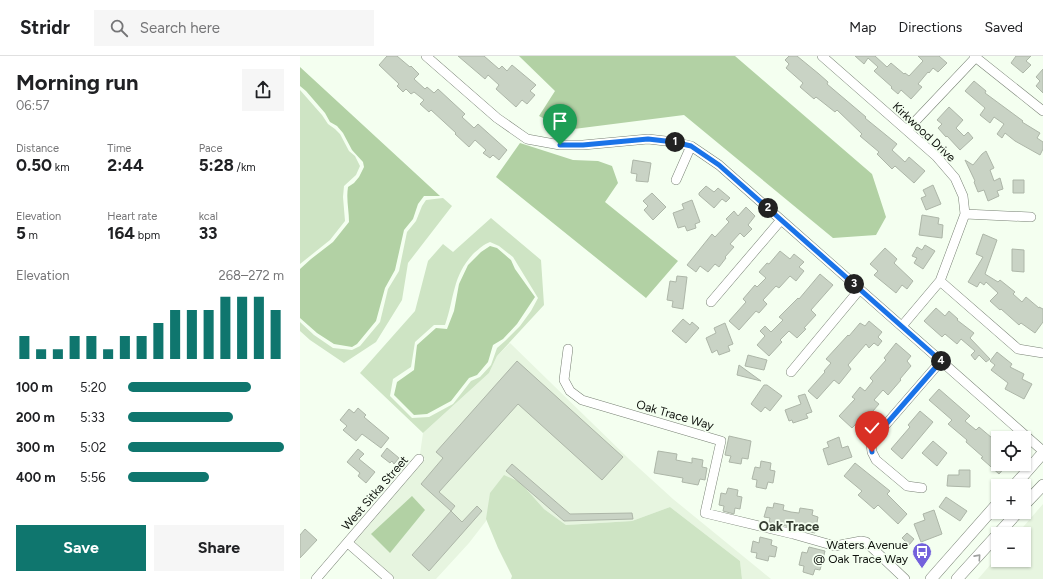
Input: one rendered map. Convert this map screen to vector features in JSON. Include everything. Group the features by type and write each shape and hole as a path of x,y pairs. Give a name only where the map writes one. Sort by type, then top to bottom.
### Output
{"main road":[{"path":"1020,479 1043,452"},
{"path":"1031,497 1043,484"},
{"path":"931,579 991,512"},
{"path":"958,579 1012,519"}],"street":[{"path":"426,56 497,118 526,138 560,145 583,145 648,139 674,142 691,146 719,165 1043,452"},
{"name":"Kirkwood Drive","path":"822,56 936,156 954,178 963,196 965,214 940,282 902,326"},
{"path":"907,130 976,56 1043,111"},
{"path":"676,180 691,146"},
{"path":"965,214 1031,217"},
{"path":"711,302 782,220"},
{"path":"940,282 1018,349 1043,353"},
{"path":"791,372 860,289"},
{"name":"Oak Trace Way","path":"568,349 564,380 570,390 582,400 721,441 705,513 793,534 835,546 861,541 866,542 905,579"},
{"path":"922,488 907,486 876,460 872,452 871,444 875,437 941,361"},
{"name":"West Sitka Street","path":"316,579 420,459"},
{"name":"West Sitka Street","path":"348,543 389,579"}],"shaded area":[{"path":"519,56 735,56 872,174 886,217 876,235 833,238 684,115 566,130 539,116 555,91"},
{"path":"300,67 440,196 424,196 418,204 413,219 404,230 395,270 385,288 376,321 357,344 352,347 334,344 317,333 300,318 300,269 333,242 349,222 347,196 348,187 359,177 364,167 363,162 352,150 343,133 337,126 330,122 325,113 300,86"},
{"path":"300,90 328,124 340,134 349,151 355,156 360,166 356,175 344,186 343,197 345,221 330,240 300,264"},
{"path":"520,143 573,160 598,161 612,166 618,183 605,202 678,261 646,298 496,177"},
{"path":"443,198 452,206 408,263 402,300 376,342 344,363 310,340 300,331 300,322 314,335 333,348 352,350 360,346 380,322 388,289 399,271 407,232 416,221 426,200"},
{"path":"491,218 541,260 544,305 497,356 489,373 423,433 360,373 415,311 428,261 443,244 453,252","holes":["490,242 499,246 513,257 538,298 520,326 497,348 491,365 480,377 471,381 453,404 429,417 412,418 390,396 393,379 411,367 415,342 434,325 445,325 458,279 462,270 474,253"]},
{"path":"490,246 497,248 511,260 515,269 535,297 517,324 503,339 493,345 488,362 477,375 469,378 451,401 427,414 414,415 394,395 397,382 414,370 417,345 436,328 447,329 454,311 459,284 468,265 481,252"},
{"path":"510,343 629,459 673,499 771,579 742,579 740,561 670,507 632,521 566,525 544,509 520,482 486,519 469,543 436,579 395,579 354,543 425,459 420,454 423,433 489,373 497,356"},
{"path":"504,475 520,482 544,509 566,525 632,521 670,507 740,561 742,579 511,579 512,576 486,519 490,493"},
{"path":"412,496 425,510 390,553 371,534"},
{"path":"1043,504 1043,579 978,579 991,564 991,567 1031,567 1031,527 1023,527"}],"building":[{"path":"387,56 397,56 410,67 411,66 419,74 414,79 425,89 427,87 434,93 438,89 465,114 462,117 474,128 478,124 507,150 499,160 493,155 490,158 483,153 486,150 475,140 469,147 431,110 429,112 420,104 424,100 414,92 411,94 406,89 403,92 397,86 399,84 379,65"},
{"path":"458,56 484,56 499,69 502,66 507,71 512,65 536,85 530,91 535,95 527,104 522,100 516,107 496,89 499,85 488,75 485,79"},
{"path":"789,56 797,56 828,82 827,84 866,117 865,118 897,144 892,150 905,162 909,157 925,171 914,183 895,166 892,169 877,154 879,152 860,136 862,134 837,110 835,112 816,97 814,99 800,87 803,83 786,68 789,64 785,60"},
{"path":"855,56 875,56 887,67 891,63 904,74 905,73 909,76 923,61 918,56 939,56 947,63 938,72 933,68 929,73 928,72 918,84 922,87 911,99 901,90 898,94 891,88 892,87 874,71 878,67 868,58 864,64"},
{"path":"1016,56 1031,56 1026,61 1031,65 1023,73 1011,63"},
{"path":"1043,69 1043,93 1036,86 1040,81 1036,77"},
{"path":"974,81 986,91 985,93 1023,121 1022,122 1040,133 1037,138 1043,142 1043,149 1040,155 1015,141 1005,133 1002,138 997,134 1004,124 994,117 990,123 980,115 985,108 965,91"},
{"path":"949,107 963,120 956,128 964,136 968,132 973,138 960,150 938,128 942,124 937,120"},
{"path":"986,151 994,168 990,170 994,181 1000,178 1003,189 997,191 999,196 988,201 984,190 978,192 974,182 975,181 965,160 973,165"},
{"path":"633,160 651,163 648,182 636,181 637,174 631,173"},
{"path":"1013,180 1024,180 1024,193 1013,193"},
{"path":"933,185 941,204 926,210 921,198 926,196 923,190"},
{"path":"706,186 714,192 718,188 730,198 726,202 722,199 714,208 699,195 699,193"},
{"path":"652,193 666,207 653,220 644,210 648,206 643,201"},
{"path":"692,200 700,222 695,224 696,228 687,231 685,226 678,228 673,213 684,209 682,204"},
{"path":"746,207 755,216 748,225 752,229 744,237 740,233 730,244 734,247 719,267 715,264 708,272 700,266 696,272 687,265 712,234 715,237 729,222 726,219 734,211 738,216"},
{"path":"922,215 939,218 938,224 943,225 942,238 919,235"},
{"path":"983,234 997,240 985,274 998,282 1000,280 1015,292 1013,294 1022,302 1026,297 1039,308 1043,309 1043,322 1035,333 1021,323 1019,325 990,301 998,293 986,282 984,285 980,282 977,287 968,282 983,257 976,254"},
{"path":"925,245 935,251 923,269 914,263 917,258 912,256 917,247 922,250"},
{"path":"885,248 897,259 894,263 913,281 907,289 902,285 896,293 874,275 878,271 870,264"},
{"path":"1012,249 1024,250 1024,272 1012,271"},
{"path":"780,251 790,259 794,254 804,262 799,267 804,271 796,281 790,276 779,288 776,286 763,300 767,304 759,313 756,311 739,330 729,321 746,302 743,299 755,285 757,287 766,278 759,272 767,263 769,264"},
{"path":"820,274 833,285 811,310 816,315 804,328 806,329 797,338 789,331 780,340 782,342 769,356 757,345 765,336 760,331 765,326 771,332 783,320 779,317 798,298 799,299"},
{"path":"677,276 687,277 683,309 672,307 673,301 667,300 670,281 676,282"},
{"path":"936,308 945,316 949,311 958,319 957,320 974,333 970,338 990,359 986,362 979,355 975,360 971,355 975,351 961,339 957,344 945,334 942,337 924,321"},
{"path":"683,319 690,325 692,322 699,328 686,343 672,331"},
{"path":"869,321 882,332 878,337 882,341 878,346 874,343 869,348 866,344 848,365 851,369 839,384 834,380 817,399 808,391 831,363 826,359 860,323 865,326"},
{"path":"725,323 733,344 728,346 730,351 719,355 717,350 712,353 706,338 716,333 714,328"},
{"path":"896,343 911,356 907,361 911,366 888,395 883,390 874,400 879,404 860,426 857,423 852,428 839,416 855,399 852,397 860,387 865,391 873,381 870,378 886,360 884,358"},
{"path":"997,352 1012,364 1010,367 1024,374 1022,379 1032,384 1024,399 1005,389 1008,383 991,370 995,365 990,361"},
{"path":"748,355 767,360 764,370 745,366"},
{"path":"517,361 623,457 602,480 518,404 439,492 455,506 451,511 421,484 443,458 436,452"},
{"path":"739,365 761,381 737,375"},
{"path":"764,385 767,385 782,396 770,411 765,407 761,412 751,404"},
{"path":"939,389 970,416 965,421 976,430 979,427 991,437 991,467 981,458 983,457 966,442 967,440 948,424 952,420 929,400"},
{"path":"805,394 812,412 806,414 808,418 793,423 792,420 789,421 785,410 801,404 798,396"},
{"path":"358,408 366,415 364,417 389,438 381,448 362,434 356,441 343,430 347,426 340,420 349,409 354,413"},
{"path":"920,411 933,422 902,459 891,449 910,427 908,425"},
{"path":"729,436 751,441 748,459 742,458 741,464 729,462 731,456 725,455"},
{"path":"839,437 842,448 848,446 852,457 828,465 823,449 829,447 827,442"},
{"path":"933,441 947,453 937,466 922,453"},
{"path":"387,448 399,458 394,464 392,461 390,463 381,456"},
{"path":"358,449 364,454 359,459 375,472 366,483 358,476 360,473 347,462"},
{"path":"658,451 677,454 676,460 692,463 692,458 703,460 702,467 707,468 705,480 700,479 698,485 682,482 683,478 654,473"},
{"path":"761,461 771,463 770,470 775,471 773,483 768,482 766,489 756,487 757,480 752,479 755,467 760,468"},
{"path":"855,463 890,491 887,494 907,514 898,524 878,505 874,509 858,495 862,491 844,476"},
{"path":"512,464 570,514 632,513 633,519 564,521 506,471"},
{"path":"959,470 970,470 970,487 947,486 948,475 959,475"},
{"path":"728,488 738,490 737,496 742,497 740,509 735,508 734,514 723,511 724,506 719,505 721,493 726,494"},
{"path":"946,497 967,511 960,521 939,507"},
{"path":"774,503 784,505 783,510 791,512 799,513 800,508 813,510 812,515 818,517 815,533 769,522 770,518 764,517 767,507 773,508"},
{"path":"477,506 482,511 429,571 412,555 451,511 462,522"},
{"path":"934,510 942,534 921,542 914,524 925,520 923,514"},
{"path":"305,529 317,540 300,558 300,535"},
{"path":"907,533 914,539 909,545 902,538"},
{"path":"760,537 772,540 771,545 777,547 775,557 769,556 768,561 756,558 757,553 751,552 753,541 759,543"},
{"path":"809,547 825,551 820,570 815,569 813,575 803,572 804,566 799,565 802,552 807,553"}],"place":[{"name":"Waters Avenue @ Oak Trace Way","path":"922,569"}],"district":[{"name":"Oak Trace","path":"789,526"}],"route":[{"path":"560,145 583,145 648,139 674,142 691,146 719,165 941,361 875,437 871,444 872,452"}]}
